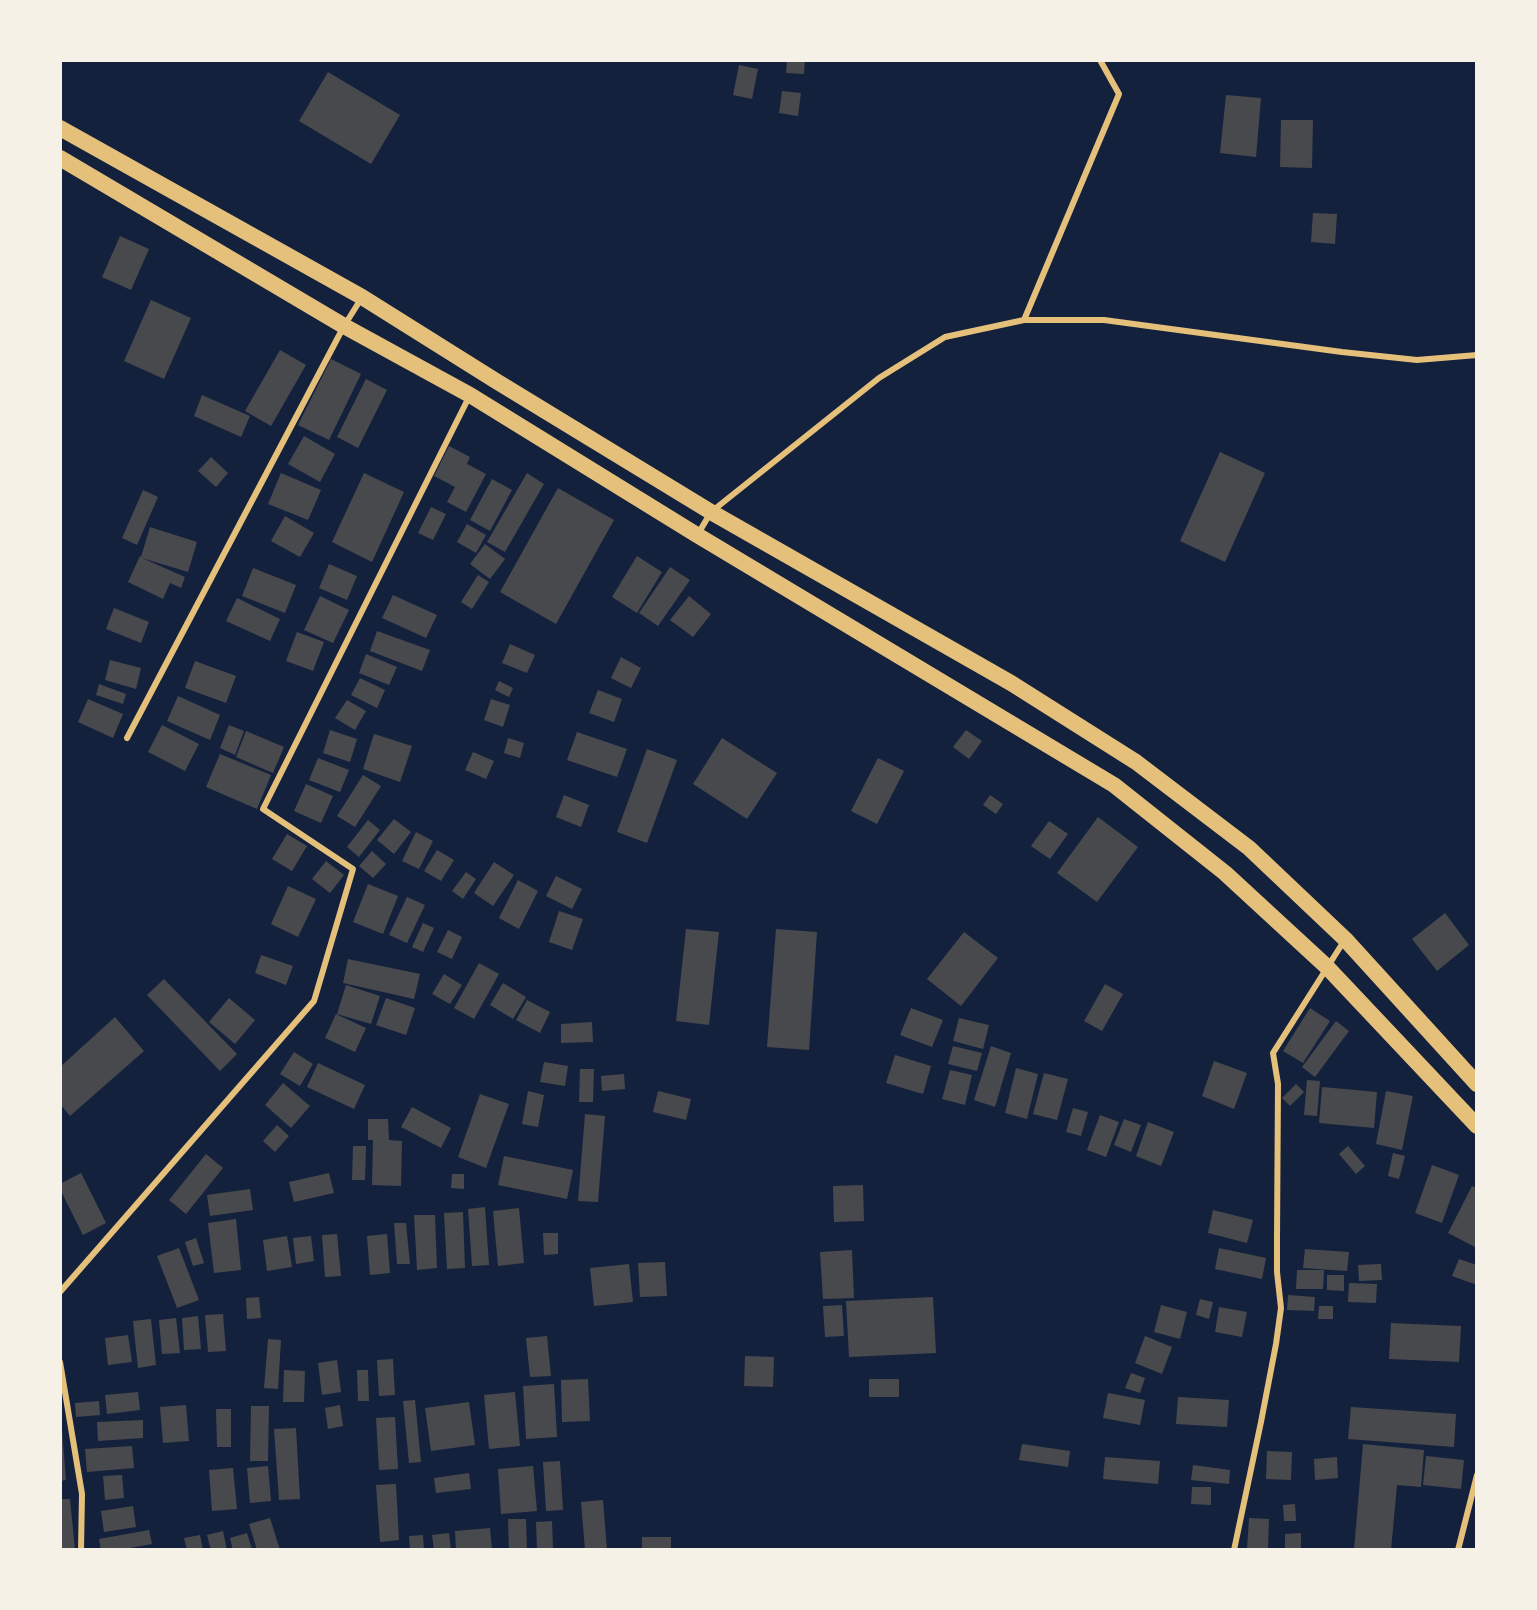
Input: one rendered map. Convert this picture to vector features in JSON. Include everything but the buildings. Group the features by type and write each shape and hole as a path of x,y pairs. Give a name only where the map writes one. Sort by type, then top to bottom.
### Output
{"highway":[{"path":"60,128 362,297 711,512 1011,683 1136,762 1249,849 1346,939 1477,1084"},
{"path":"60,158 344,326 470,395 697,535 1114,785 1225,873 1328,967 1477,1126"}],"street":[{"path":"1024,320 1119,94 1100,60"},
{"path":"127,738 344,326 362,297"},
{"path":"697,535 711,512 879,378 945,337 1024,320 1104,320 1417,360 1477,355"},
{"path":"60,1292 314,1001 353,869 263,808 470,395"},
{"path":"1234,1550 1281,1308 1277,1272 1278,1084 1273,1053 1346,939"},
{"path":"60,1362 82,1494 81,1550"},
{"path":"1458,1550 1477,1475"}]}
